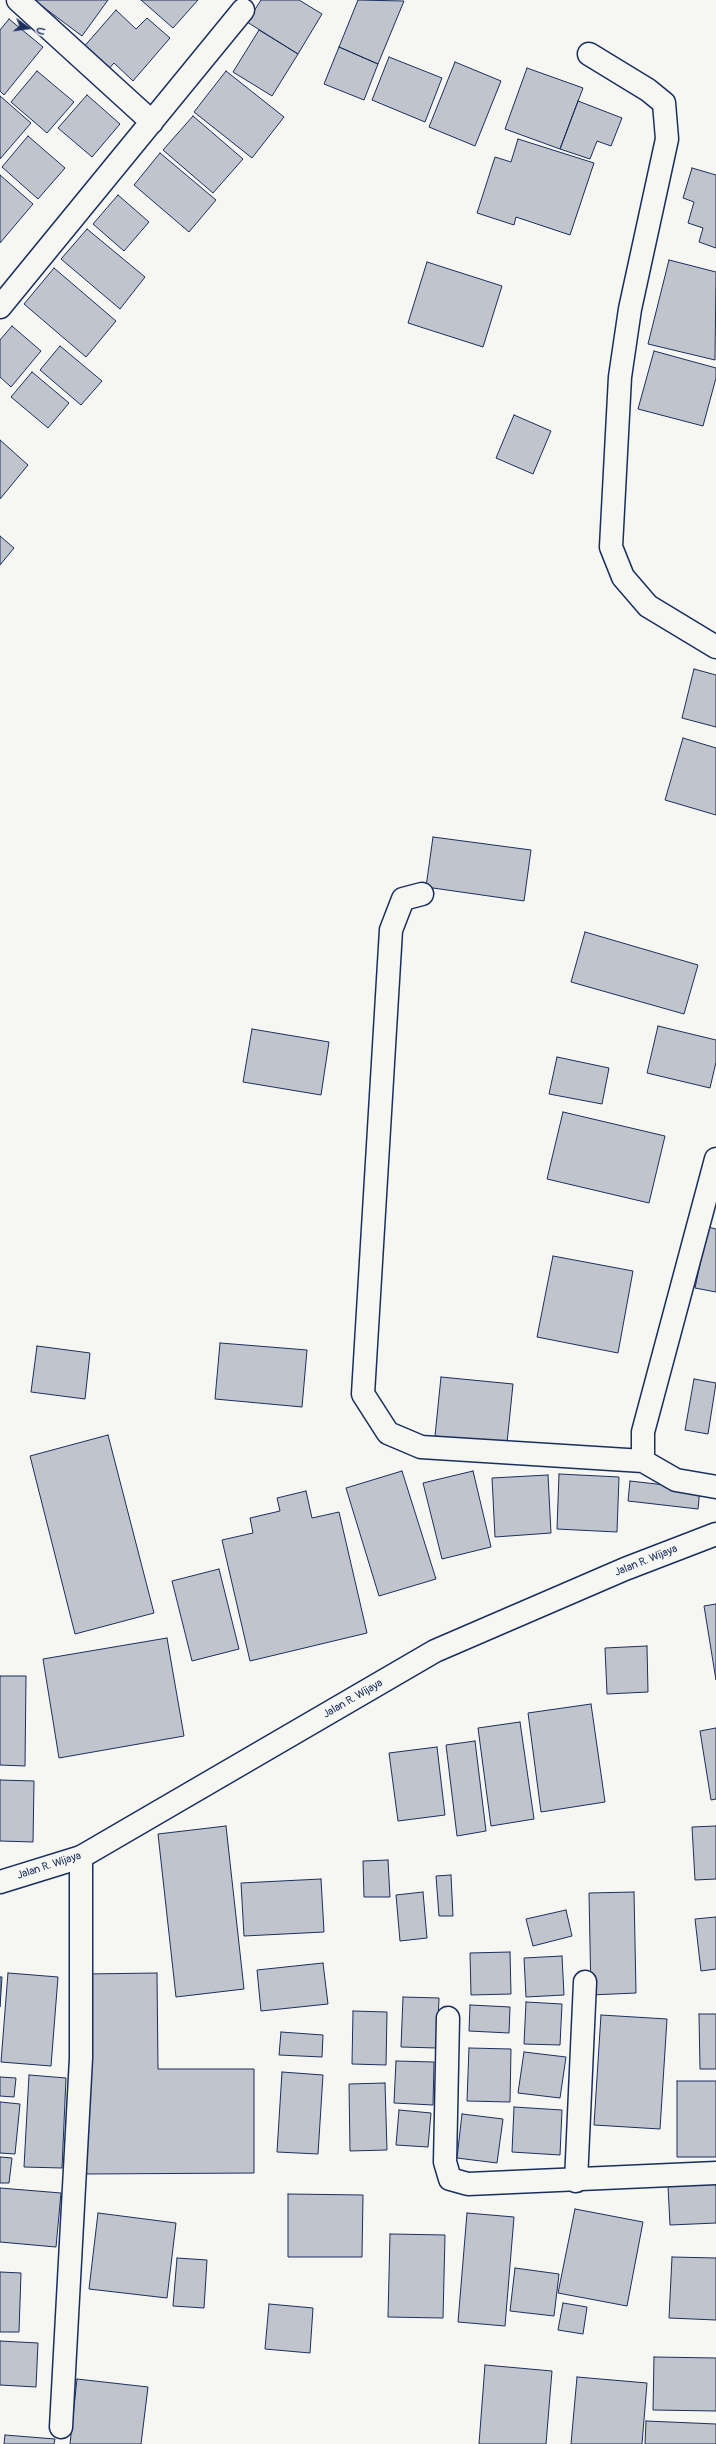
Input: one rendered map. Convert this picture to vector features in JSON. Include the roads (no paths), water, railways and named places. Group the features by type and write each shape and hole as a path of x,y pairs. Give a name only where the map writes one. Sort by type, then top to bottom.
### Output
{"street":[{"path":"18,0 152,122"},
{"path":"0,307 243,10"},
{"path":"589,54 648,90 664,103 667,139 630,309 620,377 611,547 623,577 648,606 716,647"},
{"path":"422,894 403,899 391,930 363,1394 388,1433 421,1447 643,1461 676,1480 716,1487"},
{"path":"643,1461 643,1432 716,1159"},
{"name":"Jalan R. Wijaya","path":"0,1882 81,1857 435,1651 625,1569 716,1534"},
{"path":"61,2427 81,2058 81,1857"},
{"path":"576,2181 586,1982"},
{"path":"448,2018 444,2162 450,2179 468,2184 576,2181 716,2173"}]}
